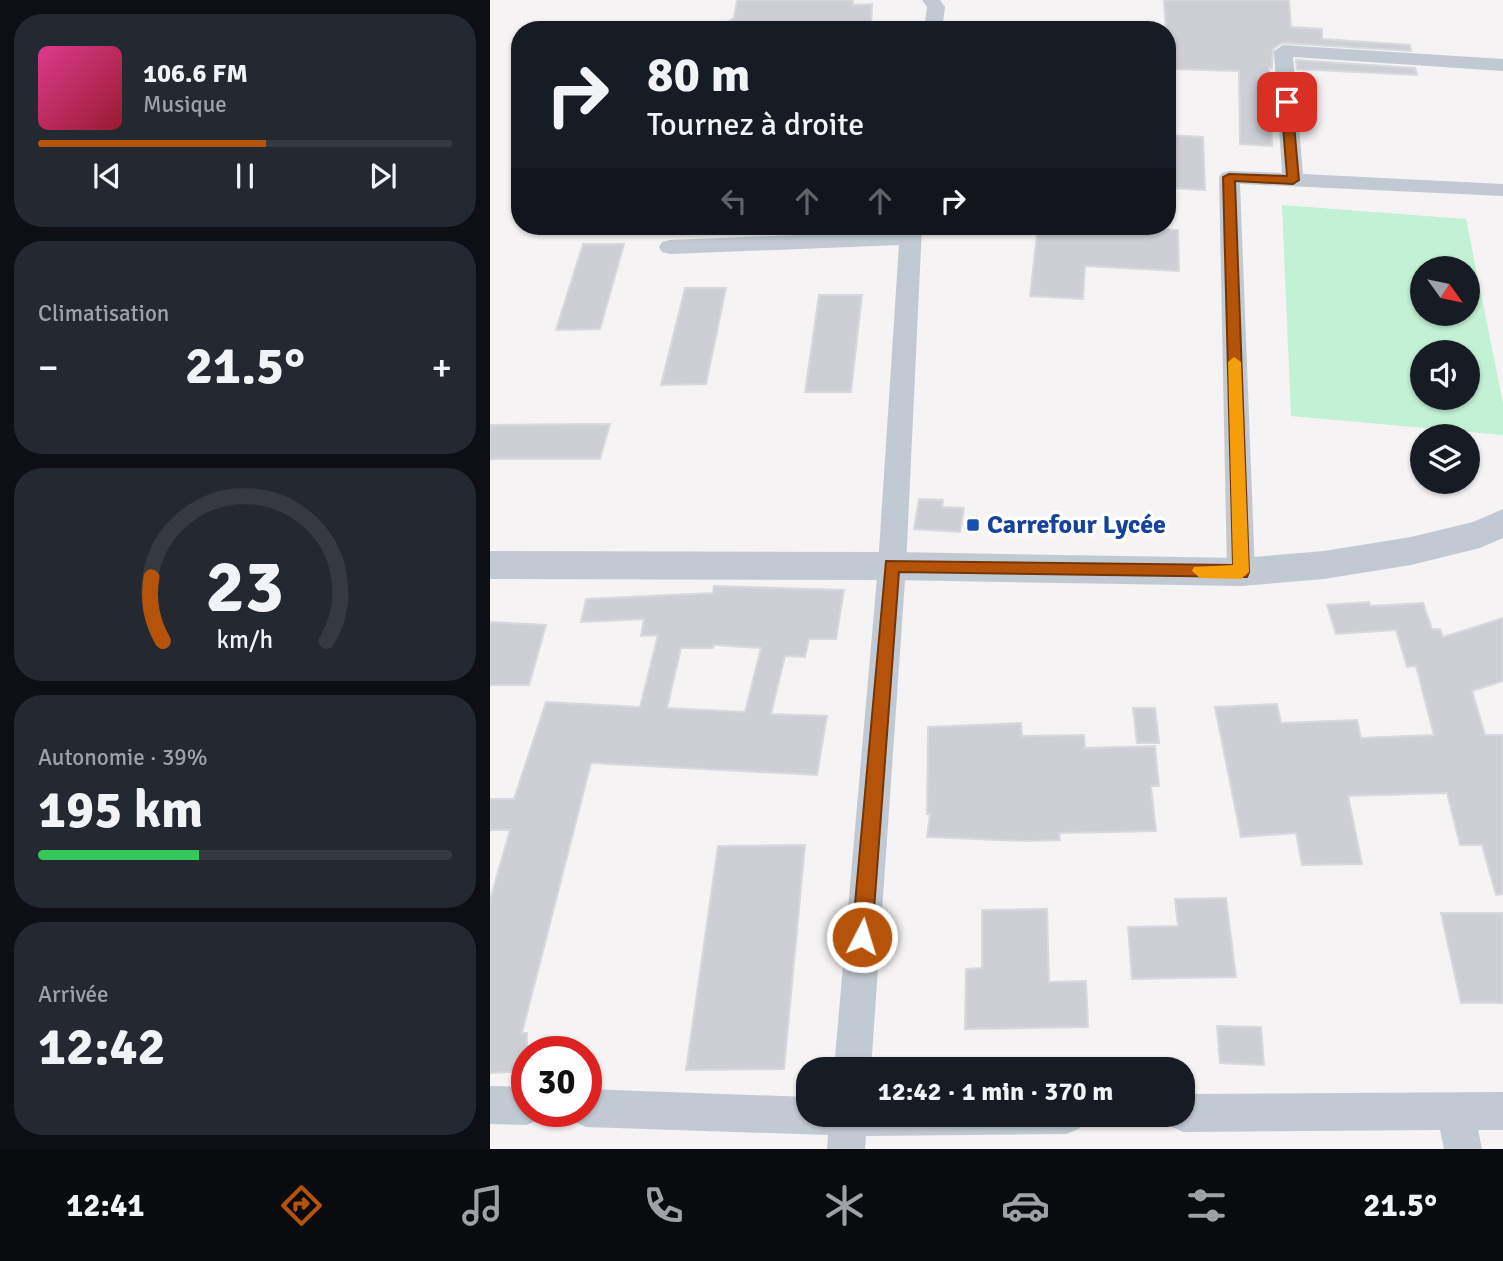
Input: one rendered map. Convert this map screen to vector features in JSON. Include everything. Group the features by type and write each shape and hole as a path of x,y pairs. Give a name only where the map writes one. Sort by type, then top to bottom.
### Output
{"street":[{"path":"931,0 936,7 934,21"},
{"path":"1293,180 1283,51 1503,65"},
{"path":"1241,572 1229,177 1503,190"},
{"path":"670,247 862,235"},
{"path":"853,1057 892,566 910,235"},
{"path":"490,565 892,566 1241,572 1324,565 1411,551 1480,534 1503,523"},
{"path":"490,1105 511,1106"},
{"path":"602,1109 796,1123"},
{"path":"1455,1111 1463,1149"},
{"path":"1195,1114 1503,1111"}],"green space":[{"path":"1282,205 1466,219 1473,256 1410,256 1410,326 1480,326 1480,289 1503,403 1503,435 1480,433 1480,424 1410,424 1410,427 1291,416"}],"building":[{"path":"737,0 853,0 853,5 872,4 871,21 729,21 734,18"},
{"path":"1164,0 1289,0 1291,27 1322,29 1322,39 1410,45 1411,51 1282,43 1273,49 1272,68 1269,67 1272,146 1240,144 1239,71 1176,69 1176,21 1165,21"},
{"path":"1296,60 1415,68 1417,75 1297,69"},
{"path":"1176,136 1203,137 1205,190 1176,188"},
{"path":"1178,230 1179,271 1085,266 1083,299 1030,296 1037,235 1176,235"},
{"path":"583,244 624,244 600,329 556,330"},
{"path":"685,288 726,288 706,384 661,385"},
{"path":"819,295 862,295 851,392 805,392"},
{"path":"610,424 600,459 490,459 490,425"},
{"path":"919,499 943,500 942,507 964,508 960,532 914,529"},
{"path":"714,586 844,590 836,639 809,639 805,657 785,656 771,714 827,716 817,775 591,763 522,1033 527,1033 527,1036 511,1036 511,1072 490,1073 490,900 510,830 490,830 490,799 514,799 546,702 640,707 658,635 641,636 644,619 581,622 586,599 713,593","holes":["714,645 761,648 745,712 667,708 681,648 713,648"]},
{"path":"1369,602 1370,606 1423,603 1432,629 1440,629 1443,637 1503,618 1503,681 1472,691 1485,735 1503,735 1503,894 1496,895 1482,845 1460,845 1447,793 1348,796 1362,864 1302,865 1296,833 1241,837 1215,707 1277,704 1281,723 1357,720 1361,738 1434,735 1416,666 1407,667 1396,630 1336,634 1327,605"},
{"path":"490,622 546,625 529,685 490,685"},
{"path":"1133,708 1155,708 1159,743 1137,743"},
{"path":"1021,723 1022,736 1084,735 1085,748 1155,746 1159,786 1151,786 1156,831 1059,833 1060,840 1027,841 927,837 930,814 927,814 928,727"},
{"path":"805,845 784,1069 686,1070 718,846"},
{"path":"1226,898 1236,977 1132,979 1128,927 1178,926 1175,899"},
{"path":"1047,909 1049,982 1086,981 1088,1027 965,1029 966,969 982,968 982,910"},
{"path":"1441,913 1503,913 1503,1003 1461,1003"},
{"path":"1217,1026 1261,1027 1264,1065 1220,1063"}],"slow traffic":[{"path":"1200,571 1241,572 1234,362"}],"place":[{"name":"Carrefour Lycée","path":"973,525"}],"route":[{"path":"862,937 892,566 1241,572 1229,177 1293,180 1287,102"}]}
